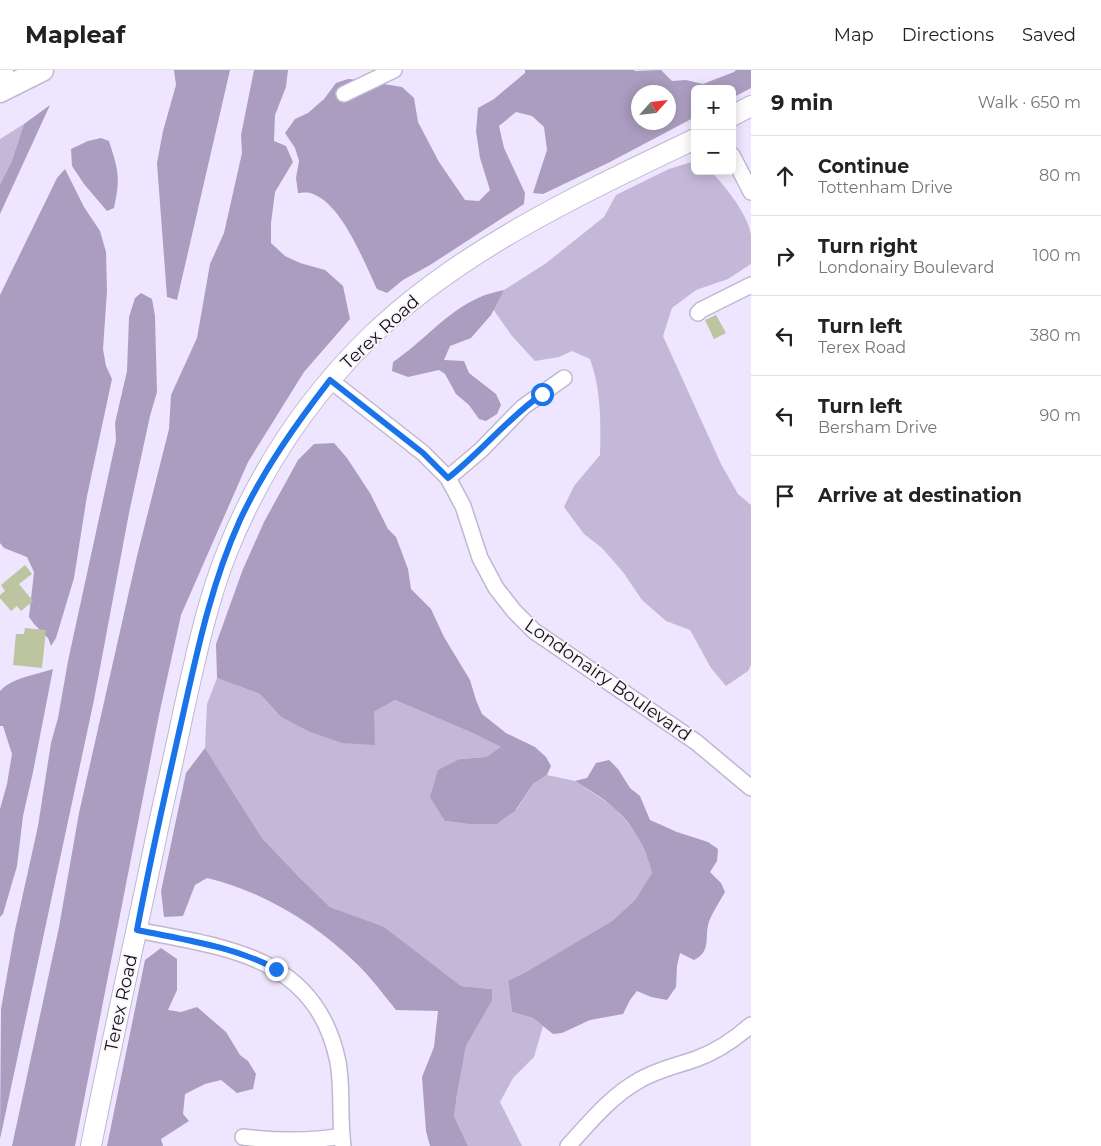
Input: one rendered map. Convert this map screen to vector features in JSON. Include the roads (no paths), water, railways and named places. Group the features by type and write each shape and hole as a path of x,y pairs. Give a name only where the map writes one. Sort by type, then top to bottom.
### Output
{"highway":[{"path":"0,91 42,70"}],"main road":[{"path":"736,114 751,106"},
{"path":"736,125 751,120"},
{"name":"Terex Road","path":"91,1146 160,815 210,601 226,554 250,500 275,457 330,380 364,343 396,313 434,283 461,264 545,214 691,141"}],"street":[{"path":"344,94 394,70"},
{"path":"736,163 751,192"},
{"path":"698,313 751,285"},
{"path":"448,478 476,455 523,407 564,378"},
{"name":"Londonairy Boulevard","path":"330,380 423,453 448,478 463,506 485,568 496,588 514,611 545,640 696,742 750,787"},
{"path":"137,930 218,946 244,954 276,969 290,979 322,1018 334,1046 340,1081 342,1141 274,1140 243,1137"},
{"path":"568,1146 606,1105 621,1092 654,1073 696,1059 720,1048 751,1025"}]}
